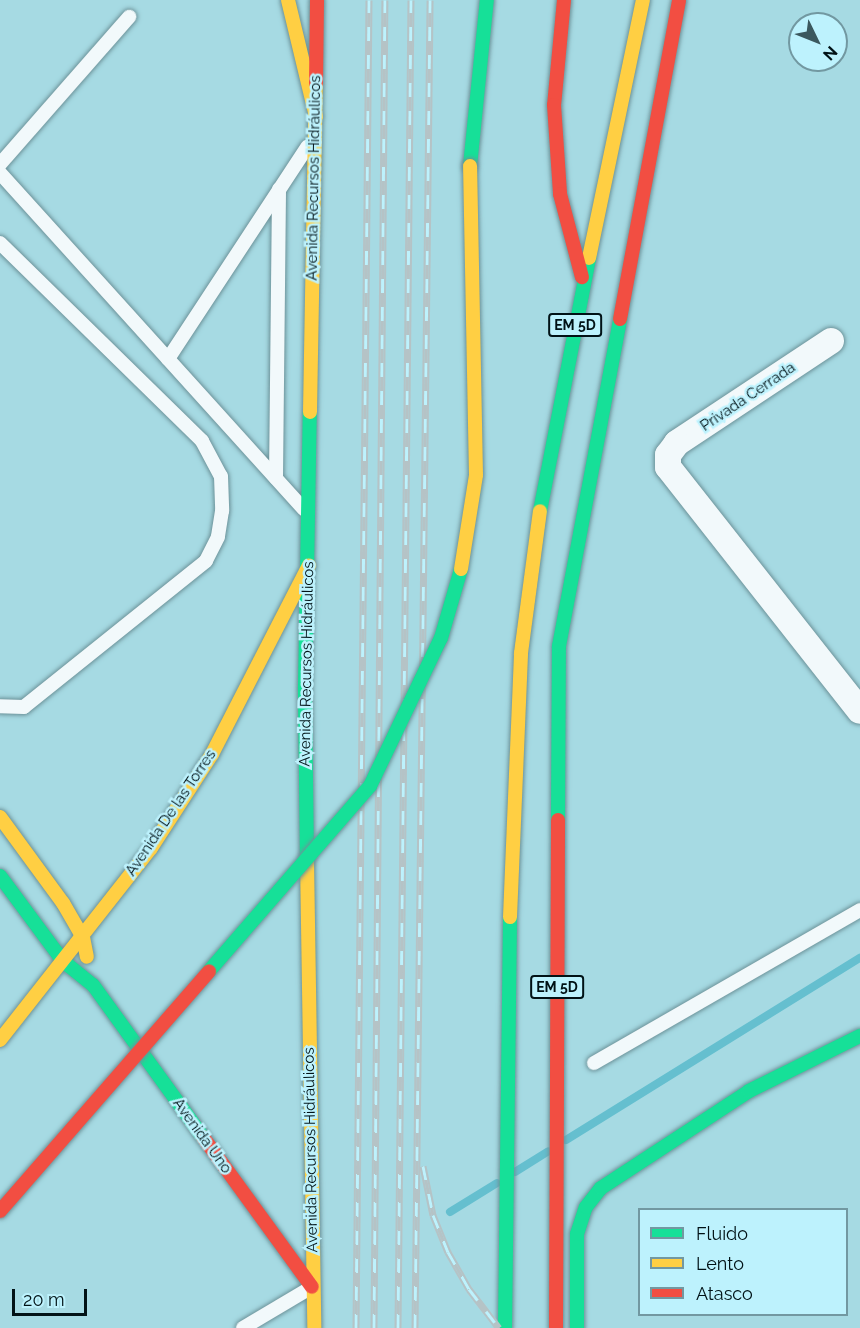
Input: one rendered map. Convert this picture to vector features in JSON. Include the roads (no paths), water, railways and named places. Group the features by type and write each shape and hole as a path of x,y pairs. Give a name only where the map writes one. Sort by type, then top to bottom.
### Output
{"main road":[{"path":"288,0 316,117"},
{"name":"Avenida Recursos Hidráulicos","path":"314,1328 305,686 309,565 317,0"},
{"path":"470,166 487,0"},
{"path":"564,0 554,105 560,194 584,284"},
{"name":"EM 5D","path":"505,1328 510,895 521,653 547,460 643,0"},
{"name":"EM 5D","path":"556,1328 559,646 679,0"},
{"path":"0,1211 370,786 411,707 441,638 462,566 476,475 467,48"},
{"name":"Avenida De las Torres","path":"0,1040 151,848 212,754 309,565"},
{"path":"0,817 83,937"},
{"name":"Avenida Uno","path":"0,876 63,961 93,985 312,1287"},
{"name":"Avenida Uno","path":"83,937 93,985"},
{"path":"577,1328 577,1234 586,1207 601,1188 623,1170 749,1091 860,1035"}],"street":[{"name":"Privada Cerrada","path":"831,342 677,443 668,455 668,466 860,711"}],"lane":[{"path":"0,164 129,17"},
{"path":"168,358 315,135"},
{"path":"0,173 308,512"},
{"path":"276,478 279,189"},
{"path":"0,243 202,441 221,476 222,511 218,537 206,561 24,706 0,706"},
{"path":"594,1063 860,910"},
{"path":"243,1328 312,1287"}],"waterway":[{"path":"566,1140 860,958"},
{"path":"515,1172 548,1151"},
{"path":"450,1212 497,1183"}],"railway":[{"path":"356,1328 369,0"},
{"path":"374,1328 385,0"},
{"path":"398,1328 411,0"},
{"path":"415,1328 430,0"},
{"path":"423,1166 433,1215 448,1252 469,1289 499,1328"}]}
